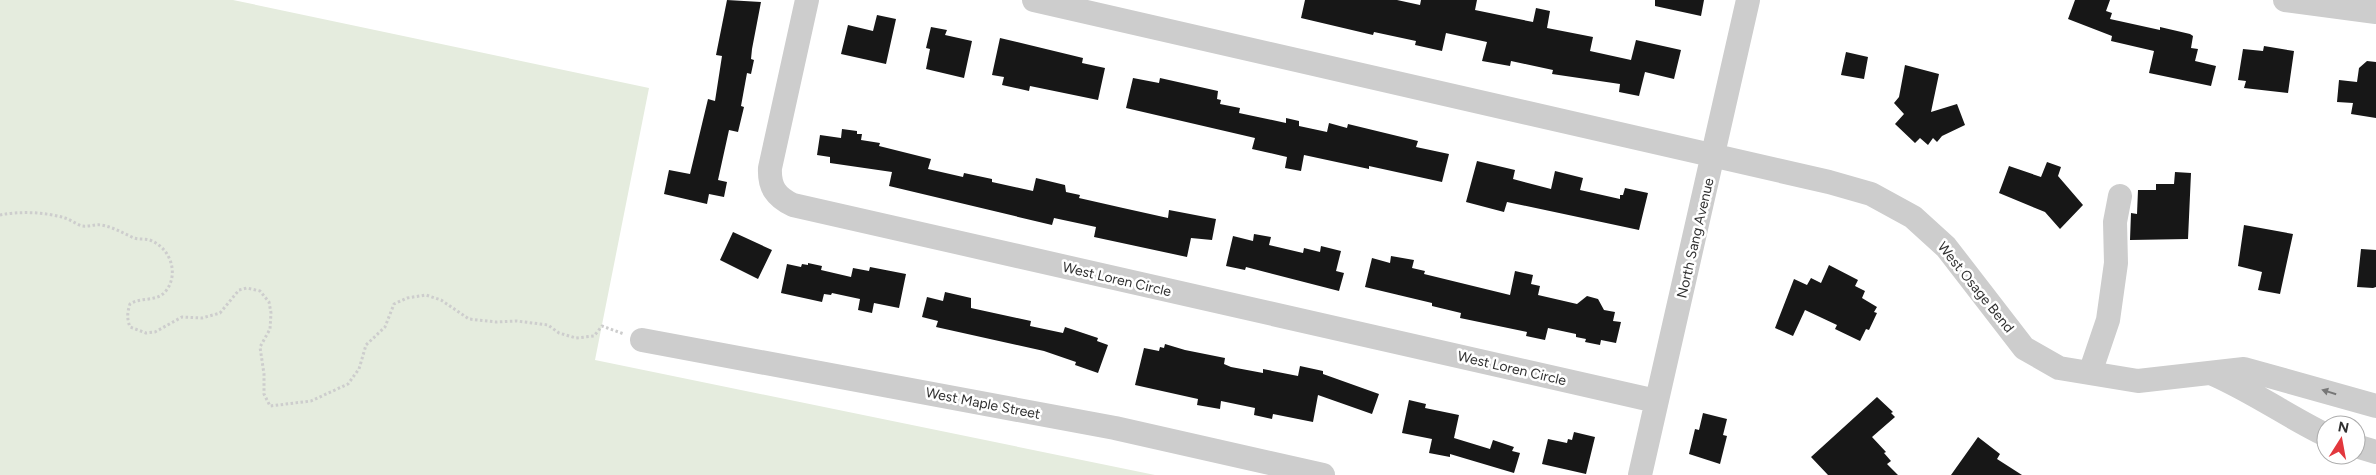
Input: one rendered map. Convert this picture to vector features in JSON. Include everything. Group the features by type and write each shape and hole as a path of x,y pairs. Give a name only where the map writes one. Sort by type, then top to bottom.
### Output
{"street":[{"name":"West Loren Circle","path":"806,0 770,168 769,180 773,190 782,200 803,208 1656,401"},
{"path":"1034,0 1714,157"},
{"name":"North Sang Avenue","path":"1640,475 1714,157 1748,0"},
{"path":"2285,0 2376,12"},
{"name":"West Osage Bend","path":"1714,157 1871,194 1913,217 1946,247 2024,348 2060,368 2138,381 2213,374 2244,368 2376,406"},
{"path":"2090,373 2108,320 2116,262 2115,222 2120,196"},
{"name":"West Maple Street","path":"642,340 1115,428 1323,475"},
{"name":"West Osage Bend","path":"2213,374 2237,385 2316,430"},
{"path":"2275,408 2286,379"}],"path":[{"path":"0,215 37,214 62,217 81,226 98,225 111,227 136,239 150,240 161,246 172,262 170,285 163,294 153,299 136,300 130,304 128,312 127,319 130,327 146,333 155,332 182,317 202,318 220,313 239,290 246,288 260,291 269,302 271,313 270,329 260,348 264,374 264,394 270,406 312,400 348,384 359,369 366,345 385,327 394,304 407,298 433,297 458,313 476,321 517,321 548,325 559,333 576,338 594,336 602,326 642,340"}],"shaded area":[{"path":"0,0 233,0 649,88 595,360 1155,475 0,475"}],"building":[{"path":"727,0 761,2 752,49 751,59 754,60 751,74 747,73 741,106 744,107 738,132 729,130 718,180 727,182 724,197 709,194 707,204 664,194 669,170 690,174 708,99 715,101 722,56 716,55"},
{"path":"1305,0 1397,0 1420,5 1421,0 1477,0 1475,10 1533,22 1536,8 1550,11 1547,28 1593,37 1590,51 1631,60 1636,40 1681,50 1674,79 1645,72 1639,96 1619,92 1620,84 1552,74 1553,70 1511,61 1510,66 1482,61 1487,42 1446,33 1442,51 1415,45 1416,41 1374,32 1373,35 1301,18"},
{"path":"1655,0 1704,0 1701,16 1655,6"},
{"path":"2075,0 2110,0 2106,11 2112,13 2110,19 2160,30 2160,27 2190,34 2193,36 2191,48 2198,49 2195,61 2216,66 2211,86 2149,73 2154,51 2111,41 2112,36 2068,19"},
{"path":"877,15 896,19 886,64 841,54 848,25 873,31"},
{"path":"931,27 947,30 945,35 972,41 964,78 926,69 930,49 926,48"},
{"path":"1000,38 1083,58 1082,63 1105,68 1098,100 1030,86 1029,91 1002,85 1004,77 992,75"},
{"path":"2264,46 2294,51 2288,93 2244,88 2246,81 2238,80 2243,49 2263,51"},
{"path":"1846,52 1868,57 1864,79 1841,75"},
{"path":"2367,61 2376,62 2376,118 2351,114 2353,103 2337,102 2339,80 2357,82 2359,68"},
{"path":"1905,65 1939,74 1931,112 1957,104 1965,125 1942,136 1937,142 1933,138 1928,145 1920,138 1915,143 1895,124 1904,114 1894,103 1899,97"},
{"path":"1133,78 1159,83 1160,78 1218,91 1217,99 1221,100 1220,104 1240,108 1239,113 1286,123 1286,118 1299,121 1299,126 1327,132 1329,123 1347,128 1348,124 1418,141 1416,147 1449,154 1442,182 1369,166 1369,169 1304,155 1301,171 1285,168 1287,157 1252,149 1255,138 1126,108"},
{"path":"842,129 857,131 857,134 862,134 861,140 880,143 879,146 931,159 928,169 963,177 964,173 992,179 992,182 1033,191 1036,178 1065,185 1066,192 1080,195 1079,198 1168,218 1169,210 1216,219 1212,240 1191,238 1187,257 1094,237 1096,227 1054,218 1052,225 889,186 892,172 830,163 830,157 817,155 820,135 841,138"},
{"path":"1477,161 1515,170 1513,179 1551,189 1555,171 1583,178 1580,190 1620,199 1620,195 1623,195 1625,188 1648,193 1639,230 1507,202 1504,212 1466,202"},
{"path":"2047,162 2061,167 2058,176 2083,205 2060,229 2045,212 1999,193 2009,166 2041,177"},
{"path":"2175,172 2191,173 2188,239 2130,240 2131,213 2137,214 2138,190 2156,190 2156,184 2174,184"},
{"path":"2244,225 2293,234 2280,294 2258,290 2262,272 2238,266"},
{"path":"733,232 772,250 758,279 720,260"},
{"path":"1254,234 1271,237 1269,245 1303,253 1304,248 1320,252 1321,246 1341,251 1336,271 1344,273 1339,291 1246,267 1245,270 1226,266 1233,236 1253,241"},
{"path":"2361,249 2376,250 2376,287 2357,287"},
{"path":"1391,256 1414,260 1412,268 1425,271 1424,274 1510,295 1515,271 1533,275 1531,284 1540,286 1538,295 1577,304 1587,296 1598,299 1604,310 1615,312 1613,321 1621,322 1616,343 1601,340 1600,345 1585,342 1586,339 1576,337 1576,334 1548,328 1545,340 1526,336 1527,332 1460,318 1461,313 1432,306 1432,303 1365,287 1372,258 1390,263"},
{"path":"808,263 822,266 821,270 851,277 853,268 869,271 870,267 906,274 899,308 874,303 872,313 858,310 860,299 832,293 831,295 824,294 822,302 781,293 787,264 801,267 802,264 808,265"},
{"path":"1829,265 1858,280 1855,286 1865,291 1862,298 1877,307 1874,312 1877,313 1869,330 1866,329 1860,341 1835,329 1837,325 1805,310 1793,336 1775,328 1794,279 1807,285 1811,278 1821,283"},
{"path":"945,292 971,298 971,308 1031,321 1030,326 1063,333 1065,327 1098,338 1097,341 1108,345 1098,373 1075,365 1076,362 1044,351 936,327 938,321 922,317 927,297 943,301"},
{"path":"1165,344 1225,358 1224,364 1231,367 1263,373 1263,369 1298,376 1300,366 1323,371 1323,374 1379,394 1372,414 1318,395 1313,422 1273,414 1272,419 1254,415 1255,408 1221,401 1220,409 1197,405 1198,399 1135,385 1144,348 1159,351 1160,347 1164,348"},
{"path":"1877,397 1893,412 1891,413 1895,417 1872,437 1886,452 1884,453 1891,461 1887,464 1898,475 1828,475 1811,457"},
{"path":"1409,400 1426,404 1425,408 1459,415 1454,438 1490,449 1493,440 1514,447 1512,451 1520,453 1514,473 1450,454 1450,457 1429,453 1432,439 1402,433"},
{"path":"1703,413 1727,419 1723,435 1727,436 1720,464 1689,454 1695,429 1699,430"},
{"path":"1574,432 1595,437 1586,474 1542,464 1548,439 1567,443 1568,439 1572,440"},
{"path":"1978,437 2000,454 1997,459 2022,475 1951,475"}]}
